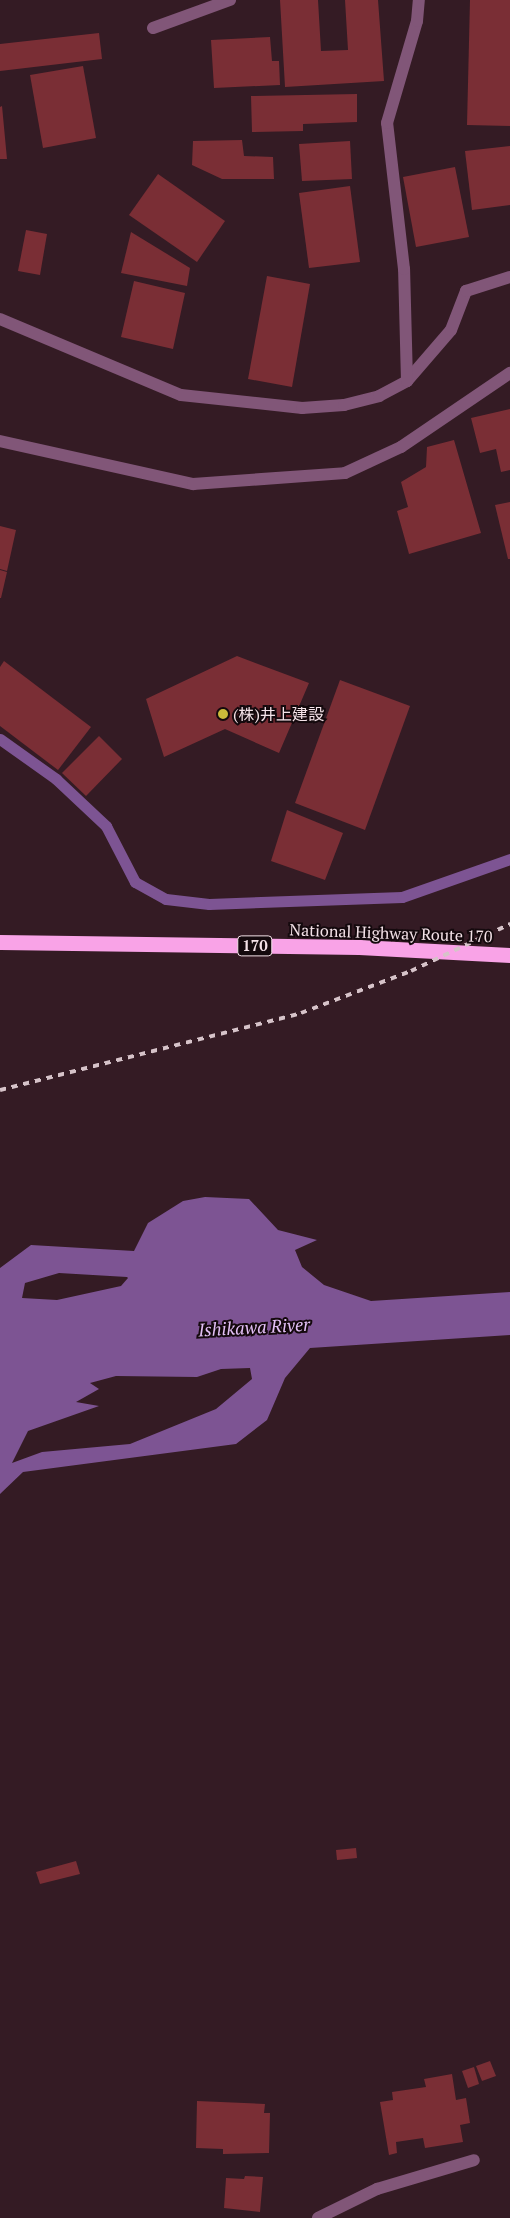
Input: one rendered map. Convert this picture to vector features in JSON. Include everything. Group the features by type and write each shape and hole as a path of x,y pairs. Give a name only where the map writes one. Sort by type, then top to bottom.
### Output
{"highway":[{"name":"National Highway Route 170","path":"0,942 359,947 510,955"}],"street":[{"path":"153,28 230,0"},
{"path":"406,381 404,269 387,124 417,21 419,0"},
{"path":"0,319 181,395 302,408 379,396 406,381 451,330 466,291 510,277"},
{"path":"0,440 193,484 345,473 401,447 510,373"},
{"path":"318,2218 378,2189 474,2160"}],"water":[{"name":"Ishikawa River","path":"205,1197 249,1199 278,1230 317,1240 295,1250 302,1267 324,1285 371,1301 510,1292 510,1335 310,1348 285,1378 267,1420 236,1444 23,1472 0,1494 0,1268 31,1245 134,1251 148,1223 183,1201","holes":["59,1273 127,1277 128,1278 121,1286 57,1300 22,1298 25,1283","250,1368 252,1379 216,1409 130,1444 42,1452 12,1463 28,1431 99,1406 76,1402 99,1389 90,1383 116,1376 197,1377 221,1369"]}],"building":[{"path":"280,0 318,0 321,51 348,50 345,0 378,0 384,81 285,87"},
{"path":"470,0 510,0 510,126 467,125"},
{"path":"99,33 102,59 0,71 0,44"},
{"path":"270,37 272,61 279,61 280,85 214,88 211,40"},
{"path":"83,66 96,138 43,148 30,75"},
{"path":"357,94 357,122 303,124 303,131 252,132 251,96"},
{"path":"2,106 7,159 0,159 0,107"},
{"path":"242,140 244,156 273,157 274,179 222,179 192,165 193,141"},
{"path":"350,141 352,179 302,181 299,144"},
{"path":"510,146 510,205 472,210 465,151"},
{"path":"455,167 469,237 416,247 403,177"},
{"path":"158,174 225,221 197,262 129,215"},
{"path":"350,186 360,262 309,268 299,193"},
{"path":"26,230 47,234 40,275 18,271"},
{"path":"131,232 190,268 187,286 121,273"},
{"path":"267,276 310,284 292,387 248,379"},
{"path":"134,281 185,293 173,349 121,337"},
{"path":"510,409 510,470 501,472 496,449 480,453 471,418"},
{"path":"454,440 481,533 409,554 397,511 408,507 401,482 426,467 427,447"},
{"path":"510,502 510,559 508,559 495,505"},
{"path":"0,526 16,530 7,571 0,569"},
{"path":"0,570 7,572 1,598 0,598"},
{"name":"(株)井上建設","path":"237,656 309,683 279,753 225,729 164,757 146,699"},
{"path":"4,661 91,727 58,770 0,726 0,667"},
{"path":"340,680 410,706 365,830 295,803"},
{"path":"99,736 122,759 86,796 62,773"},
{"path":"287,810 343,833 325,880 271,861"},
{"path":"356,1848 357,1858 337,1860 336,1850"},
{"path":"76,1861 80,1874 40,1884 36,1872"},
{"path":"490,2061 496,2076 482,2081 476,2066"},
{"path":"474,2067 479,2084 468,2088 462,2071"},
{"path":"452,2074 456,2100 466,2098 470,2123 460,2125 463,2142 425,2148 423,2138 396,2142 397,2153 389,2155 380,2102 393,2100 392,2092 426,2087 424,2079"},
{"path":"197,2101 265,2104 264,2113 270,2113 269,2153 223,2154 223,2149 196,2148"},
{"path":"245,2176 263,2177 260,2212 224,2208 226,2178 244,2179"}],"waterway":[{"path":"0,739 56,779 106,826 135,882 166,899 209,904 402,897 510,859"}],"railway":[{"path":"0,1090 301,1013 411,971 510,924"}],"place":[{"name":"(株)井上建設","path":"223,714"}]}
